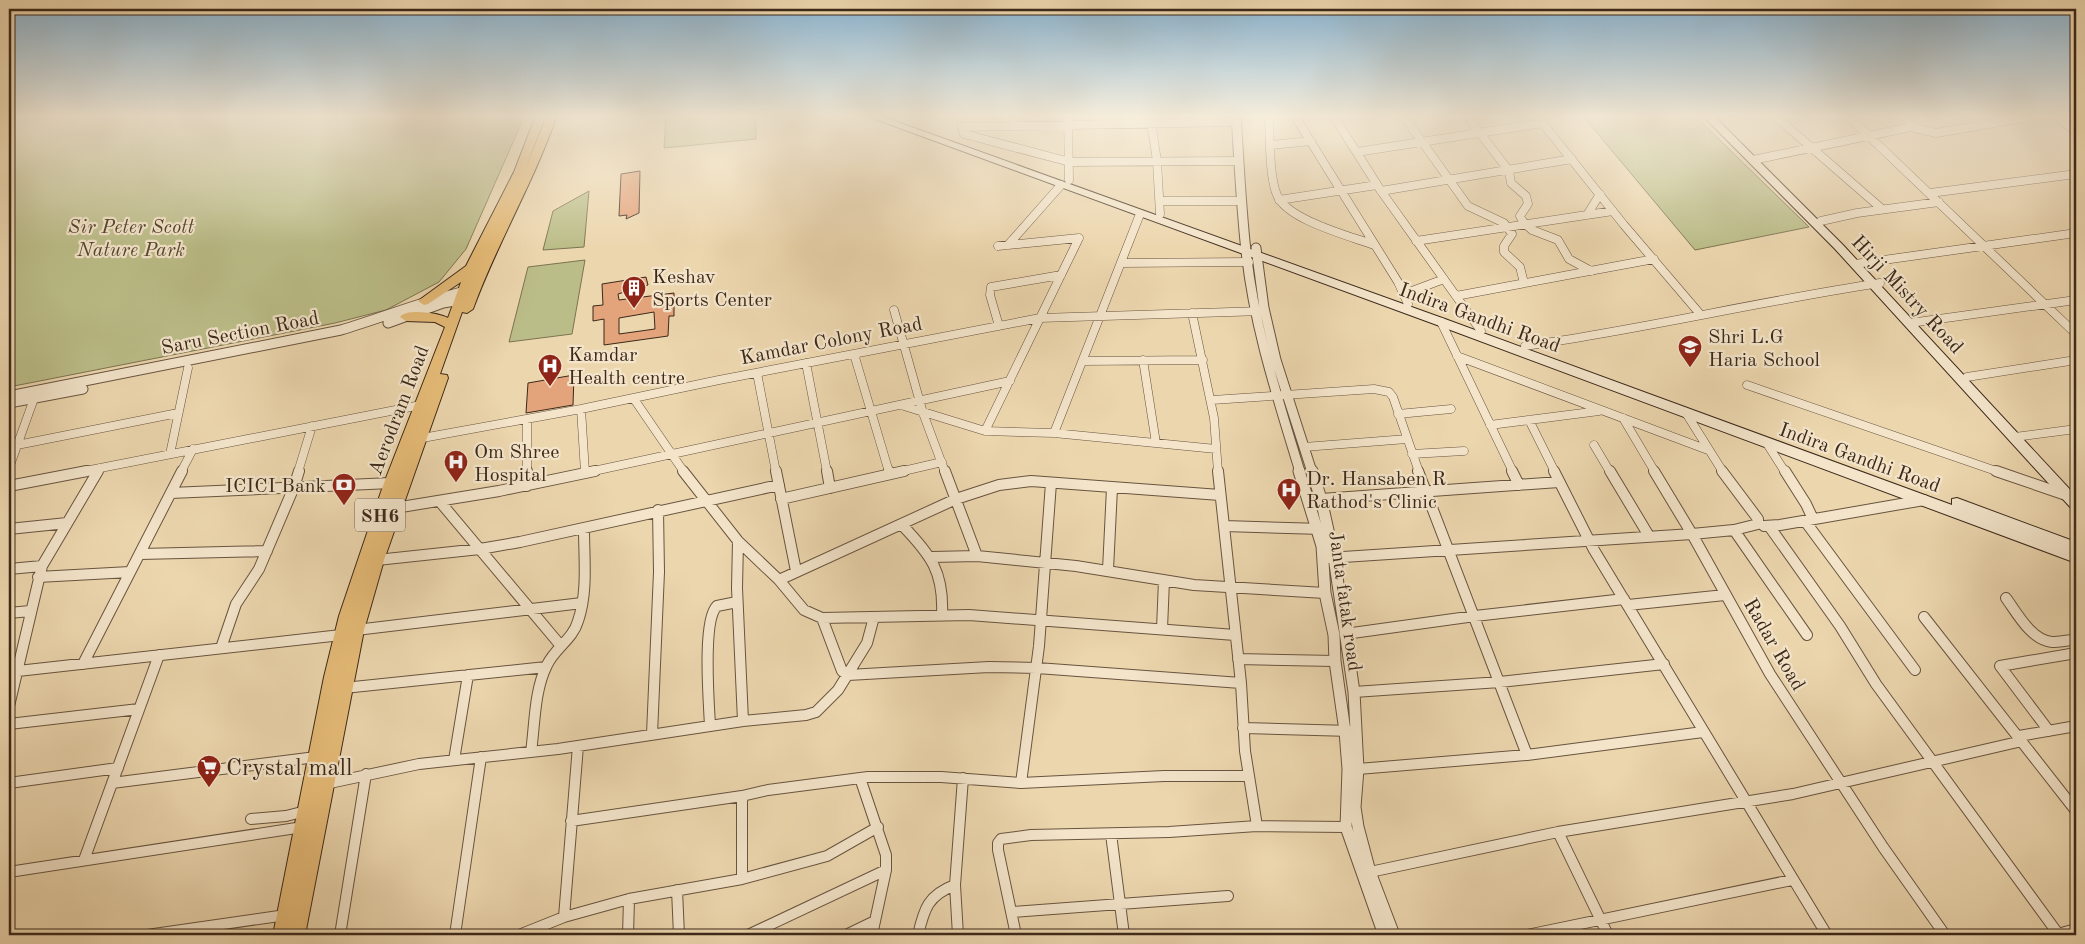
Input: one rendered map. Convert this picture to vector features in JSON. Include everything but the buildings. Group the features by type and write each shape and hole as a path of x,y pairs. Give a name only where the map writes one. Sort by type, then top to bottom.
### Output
{"main road":[{"name":"Aerodram Road","path":"282,935 341,634 391,483 413,440 467,294 471,269 524,159"},
{"name":"Aerodram Road","path":"296,935 356,630 395,508 421,405 452,326 536,159"},
{"name":"Indira Gandhi Road","path":"996,159 1160,214 1251,253"},
{"name":"Indira Gandhi Road","path":"1002,159 1140,214 1251,253 1408,303 1484,335 2076,558"},
{"name":"Hirji Mistry Road","path":"1756,159 1821,221 1858,264"},
{"name":"Hirji Mistry Road","path":"1756,159 1877,283 2074,498"},
{"path":"424,301 471,269"},
{"name":"Indira Gandhi Road","path":"1408,303 1441,322 1484,335"},
{"path":"406,317 438,318 452,326"},
{"name":"Hirji Mistry Road","path":"1913,322 1967,377 2019,437"},
{"name":"Indira Gandhi Road","path":"1524,350 2076,547"}],"street":[{"path":"1059,159 1070,162 1238,160 1241,201 1260,311 1276,360 1283,396 1304,447 1321,499 1323,529 1345,634 1354,692 1351,731 1358,769 1355,807 1358,826 1370,872 1394,935"},
{"path":"1272,159 1274,189 1279,200 1286,207 1304,218 1374,245"},
{"path":"1322,159 1408,303 1444,279"},
{"path":"1361,159 1379,188 1484,335"},
{"path":"1434,159 1471,209 1492,216 1509,227 1512,234 1504,246 1504,252 1520,267 1524,283"},
{"path":"1500,159 1509,171 1509,178 1513,188 1526,196 1528,200 1528,204 1520,216 1524,225 1531,230 1562,243 1567,257 1571,261 1592,271"},
{"path":"1279,200 1340,190 1450,181 1572,159"},
{"path":"1572,159 1613,212 1700,314"},
{"path":"1824,159 1882,209"},
{"path":"1894,159 2076,334"},
{"path":"1157,161 1160,214"},
{"path":"1008,245 1065,183 1070,162"},
{"path":"1930,193 2076,174"},
{"path":"1588,215 1600,194"},
{"path":"1160,201 1241,201"},
{"path":"1821,221 1882,209 1939,202"},
{"path":"1416,241 1613,212"},
{"path":"1054,433 1140,214"},
{"path":"1858,264 2076,233"},
{"path":"985,431 1079,238 998,246"},
{"path":"1121,263 1251,253"},
{"path":"1456,296 1654,259"},
{"path":"999,326 990,295 991,288 1061,274"},
{"path":"1524,350 1700,314 1877,283"},
{"name":"Saru Section Road","path":"9,404 36,394 341,330 393,314 449,293 467,294"},
{"name":"Saru Section Road","path":"9,396 36,394 188,368 353,333 406,317 467,294"},
{"path":"1913,322 2076,300"},
{"path":"894,310 923,412 977,556"},
{"name":"Kamdar Colony Road","path":"413,440 581,410 806,363 1040,318 1260,311"},
{"path":"1192,313 1212,400 1220,495 1241,683 1243,728 1257,826"},
{"path":"1441,322 1519,485"},
{"path":"854,354 890,474"},
{"path":"1457,356 1708,450"},
{"path":"1143,360 1156,443"},
{"path":"1083,361 1203,360"},
{"path":"1967,377 2076,360"},
{"path":"806,363 830,488"},
{"path":"170,454 188,368"},
{"path":"757,373 796,571"},
{"path":"395,508 441,503 527,486 670,454 903,406 1010,381"},
{"path":"1747,385 2074,498"},
{"path":"1212,400 1381,389 1389,392 1393,397 1412,454 1528,755"},
{"path":"9,468 36,394"},
{"name":"Janta fatak road","path":"1283,396 1323,529"},
{"path":"634,399 670,454 738,541 779,580 804,610 822,618 942,615 1235,635"},
{"path":"9,486 421,405"},
{"path":"903,406 985,431 1054,433 1216,449"},
{"path":"1398,414 1451,409"},
{"path":"581,410 585,473"},
{"path":"1490,425 1601,410"},
{"path":"1686,412 1708,450 1754,512 1758,519 1758,524"},
{"path":"17,445 178,414"},
{"name":"Radar Road","path":"1623,418 1692,534 1770,674 1841,784 1944,935"},
{"path":"527,419 527,486"},
{"path":"1528,420 1588,539 1744,801 1827,935"},
{"path":"221,648 236,604 259,569 294,487 312,426"},
{"path":"2019,437 2076,429"},
{"path":"1304,447 1407,439"},
{"path":"1766,442 1806,504 1809,520 1915,670"},
{"path":"1594,445 1649,536"},
{"path":"83,664 193,449"},
{"path":"1412,454 1464,451"},
{"path":"781,499 942,462"},
{"path":"9,706 12,672 42,566 100,468"},
{"path":"779,580 956,499 999,485 1031,481 1220,495"},
{"path":"1321,499 1428,493 1559,482"},
{"path":"171,493 391,483"},
{"path":"1021,783 1037,668 1051,483"},
{"path":"377,560 480,549 584,529 658,510 779,485"},
{"path":"1108,570 1112,488"},
{"path":"1329,558 1734,530 1758,524 1769,526 1924,500"},
{"path":"441,503 562,646"},
{"path":"652,734 659,572 658,510"},
{"path":"9,529 67,523"},
{"path":"902,525 932,557 944,588 942,615"},
{"path":"1224,526 1323,529"},
{"path":"1769,526 1835,619 1876,684 1933,760 2057,935 2076,929"},
{"path":"532,752 538,701 546,667 576,629 582,603 584,529"},
{"path":"1734,530 1807,635"},
{"path":"738,541 737,602 743,722"},
{"path":"140,554 267,551"},
{"path":"932,557 977,556 1108,570 1194,585 1325,594"},
{"name":"Janta fatak road","path":"1329,558 1325,594 1334,635 1335,661 1351,731 1346,827 1384,935"},
{"path":"9,569 42,566"},
{"path":"38,577 130,572"},
{"path":"1162,629 1164,580"},
{"path":"1345,634 1475,616 1725,595"},
{"path":"2006,598 2031,630 2040,637 2049,641 2076,640"},
{"path":"710,726 710,614 718,606 737,602"},
{"path":"356,630 582,603"},
{"path":"9,613 30,611"},
{"path":"326,784 419,764 532,752 710,726 806,716 816,712 828,702 848,676 867,643 874,617"},
{"path":"1924,617 2076,810"},
{"path":"822,618 842,671 848,676 989,667 1037,668 1241,683"},
{"path":"12,672 341,634"},
{"path":"2049,731 2000,666 2076,653"},
{"path":"84,860 159,655"},
{"path":"1238,659 1335,661"},
{"path":"1354,692 1500,682 1664,664"},
{"path":"344,688 546,667"},
{"path":"454,760 468,675"},
{"path":"9,724 139,709"},
{"path":"1370,872 1558,832 1744,801 1786,796 2076,726"},
{"path":"1243,728 1351,731"},
{"path":"1358,769 1528,755 1703,732"},
{"path":"564,917 578,746"},
{"path":"112,783 316,757"},
{"path":"455,935 482,757"},
{"path":"9,783 118,768"},
{"path":"340,935 366,774"},
{"path":"571,821 742,796 768,790 860,778 964,778 1021,783 1164,776 1249,776"},
{"path":"860,778 886,855 886,870 872,935"},
{"path":"958,935 956,885 964,778"},
{"path":"742,796 742,879"},
{"path":"251,819 286,816 306,811"},
{"path":"1016,935 998,850 998,843 1001,839 1031,835 1111,834 1257,826 1346,827"},
{"path":"9,872 303,827"},
{"path":"519,935 543,930 564,917 629,899 742,879 827,856 878,828"},
{"path":"1558,832 1608,935"},
{"path":"1111,834 1124,935"},
{"path":"748,935 886,870"},
{"path":"1527,935 1792,880"},
{"path":"918,935 925,908 933,895 942,889 956,885"},
{"path":"677,890 679,935"},
{"path":"1012,912 1228,896"},
{"path":"628,935 629,899"},
{"path":"146,935 286,915"},
{"path":"846,935 875,921"}],"green space":[{"name":"Sir Peter Scott Nature Park","path":"9,159 506,159 466,249 439,282 386,310 335,323 9,387"},
{"path":"1619,159 1739,159 1809,227 1695,250"},
{"path":"589,191 584,247 543,250 553,211"},
{"path":"585,260 572,334 509,342 528,267"}],"place":[{"name":"Keshav Sports Center","path":"634,309"},
{"name":"Shri L.G Haria School","path":"1690,368"},
{"name":"Kamdar Health centre","path":"550,387"},
{"name":"Om Shree Hospital","path":"456,483"},
{"name":"ICICI Bank","path":"344,506"},
{"name":"Dr. Hansaben R Rathod's Clinic","path":"1289,511"},
{"name":"Crystal mall","path":"209,788"}]}
